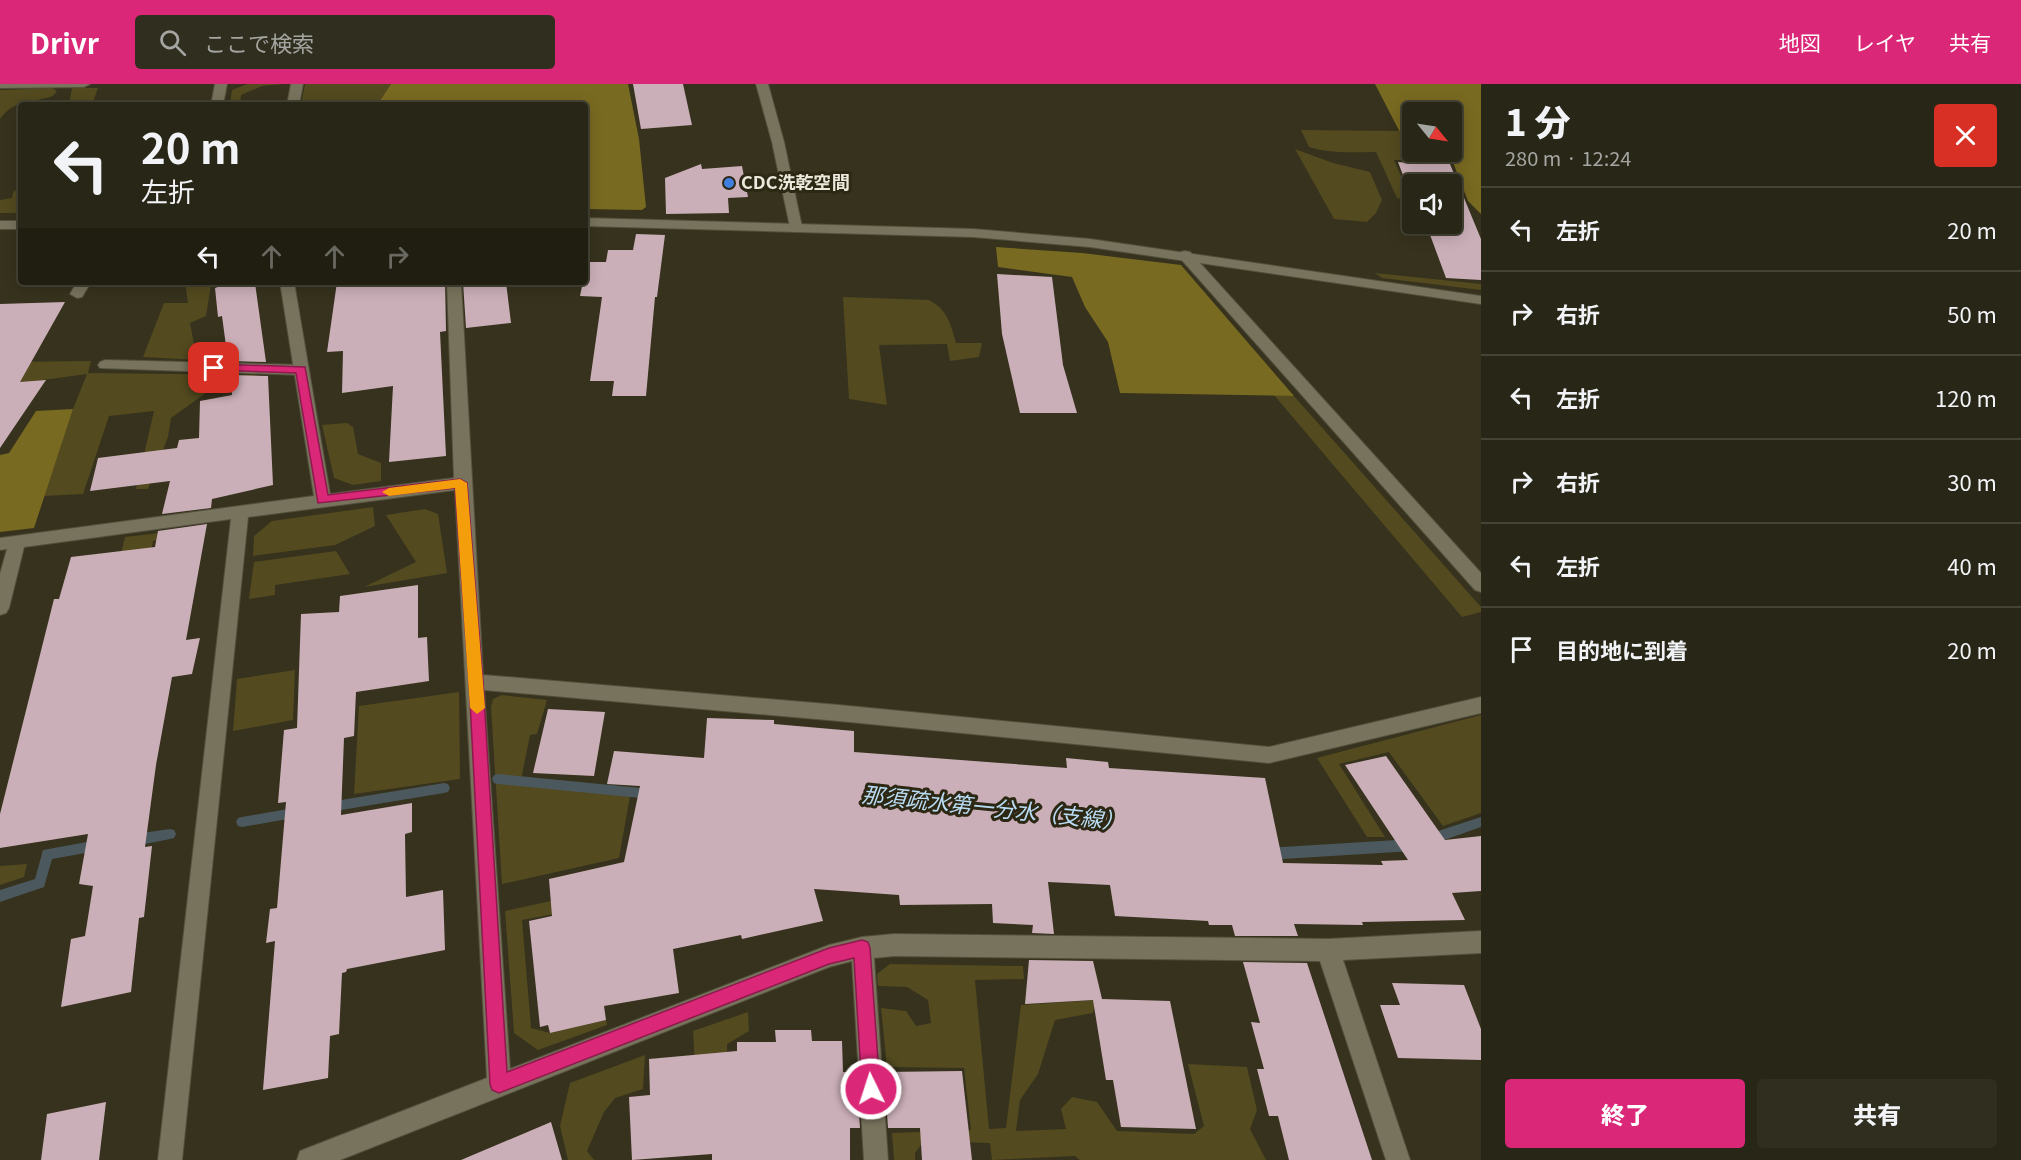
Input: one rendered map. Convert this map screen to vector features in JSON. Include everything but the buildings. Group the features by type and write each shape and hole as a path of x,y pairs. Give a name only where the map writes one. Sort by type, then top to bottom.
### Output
{"street":[{"path":"0,86 84,84"},
{"path":"218,102 221,84"},
{"path":"294,102 297,84"},
{"path":"762,84 778,142 796,227"},
{"path":"588,222 973,233 1090,243 1185,255 1481,300"},
{"path":"0,225 18,225"},
{"path":"1185,255 1481,585"},
{"path":"288,285 323,500"},
{"path":"454,285 460,483 476,682 499,1084"},
{"path":"105,365 302,370"},
{"path":"0,608 9,543 460,483"},
{"path":"170,1160 240,512"},
{"path":"476,682 839,713 1269,755 1481,705"},
{"path":"309,1160 829,956 862,948 894,945 1328,950 1481,942"},
{"path":"862,948 876,1160"},
{"path":"1328,950 1398,1160"}],"shaded area":[{"path":"247,84 283,84 262,86 241,95 240,102 230,102 232,90"},
{"path":"305,84 391,84 379,102 302,102"},
{"path":"391,84 628,84 639,139 646,207 642,210 588,209 588,102 379,102"},
{"path":"1375,84 1481,84 1481,214 1468,201 1462,186 1462,174 1458,174 1453,162 1462,162 1462,102 1402,102 1402,136"},
{"path":"52,88 57,91 53,96 18,102 18,105 0,119 0,90"},
{"path":"72,88 98,88 93,102 70,102"},
{"path":"1301,130 1399,131 1402,137 1402,160 1394,160 1402,178 1402,199 1397,198 1376,152 1334,152 1309,147"},
{"path":"1295,149 1333,163 1370,172 1382,200 1376,213 1367,222 1334,219"},
{"path":"18,189 18,213 0,213 0,200 12,198 13,192"},
{"path":"996,247 1082,253 1181,265 1294,396 1120,393 1108,342 1085,307 1072,277 998,267"},
{"path":"1375,273 1481,284 1481,290 1382,278"},
{"path":"185,285 211,285 206,316 190,323 197,360 143,357 164,303 188,303"},
{"path":"843,297 929,300 944,313 950,323 956,343 982,343 979,357 950,361 947,344 879,345 887,405 849,399"},
{"path":"91,361 88,373 259,375 206,393 171,418 168,437 148,489 136,489 154,411 109,416 83,494 44,496 87,374 0,386 0,362"},
{"path":"1274,395 1294,396 1481,607 1481,612 1462,617"},
{"path":"73,409 34,528 0,532 0,455 9,453 36,411"},
{"path":"347,423 353,427 358,454 381,463 381,481 353,485 334,478 322,425"},
{"path":"373,507 375,526 335,545 253,556 254,536 272,521"},
{"path":"425,509 438,514 447,573 364,587 416,562 386,515"},
{"path":"203,528 199,533 153,541 141,605 108,610 125,537"},
{"path":"336,551 350,574 275,585 275,595 249,599 254,562"},
{"path":"295,670 293,720 233,731 237,679"},
{"path":"459,692 460,779 354,794 359,706"},
{"path":"502,695 547,700 537,734 530,735 520,785 630,796 619,858 502,884 491,707 493,699"},
{"path":"1481,715 1481,813 1443,826 1389,752 1339,764 1385,837 1367,837 1317,758"},
{"path":"27,864 24,877 0,885 0,866"},
{"path":"574,896 576,910 522,920 531,1028 550,1033 606,1020 607,1025 538,1050 514,1033 505,911"},
{"path":"890,964 1023,966 1024,979 975,980 989,1129 1006,1128 1021,1005 1096,1000 1093,1013 1055,1020 1038,1074 1020,1100 1016,1131 1066,1129 1061,1109 1072,1097 1097,1102 1117,1131 1194,1134 1204,1126 1188,1064 1247,1067 1257,1110 1250,1129 1266,1160 1080,1160 1075,1156 992,1160 990,1143 924,1141 915,1153 915,1160 894,1160 892,1133 971,1130 964,1068 887,1067 881,1008 906,1011 916,1026 931,1023 928,1000 907,987 878,986 877,974"},
{"path":"748,1012 749,1031 727,1044 728,1082 696,1084 693,1031"},
{"path":"645,1055 643,1089 615,1098 604,1112 587,1151 594,1160 568,1160 560,1126 570,1083"}],"waterway":[{"name":"那須疏水第一分水（支線）","path":"498,779 651,794"},
{"name":"那須疏水第一分水（支線）","path":"329,807 444,788"},
{"name":"那須疏水第一分水（支線）","path":"242,822 299,812"},
{"name":"那須疏水第一分水（支線）","path":"1430,839 1481,822"},
{"name":"那須疏水第一分水（支線）","path":"135,840 170,834"},
{"name":"那須疏水第一分水（支線）","path":"1267,854 1413,845"},
{"name":"那須疏水第一分水（支線）","path":"0,896 40,883 47,854 98,846"}],"slow traffic":[{"path":"389,492 460,483 477,708"}],"place":[{"name":"CDC洗乾空間","path":"729,183"}],"route":[{"path":"214,368 302,370 323,500 460,483 476,682 499,1084 829,956 862,948 871,1089"}]}
